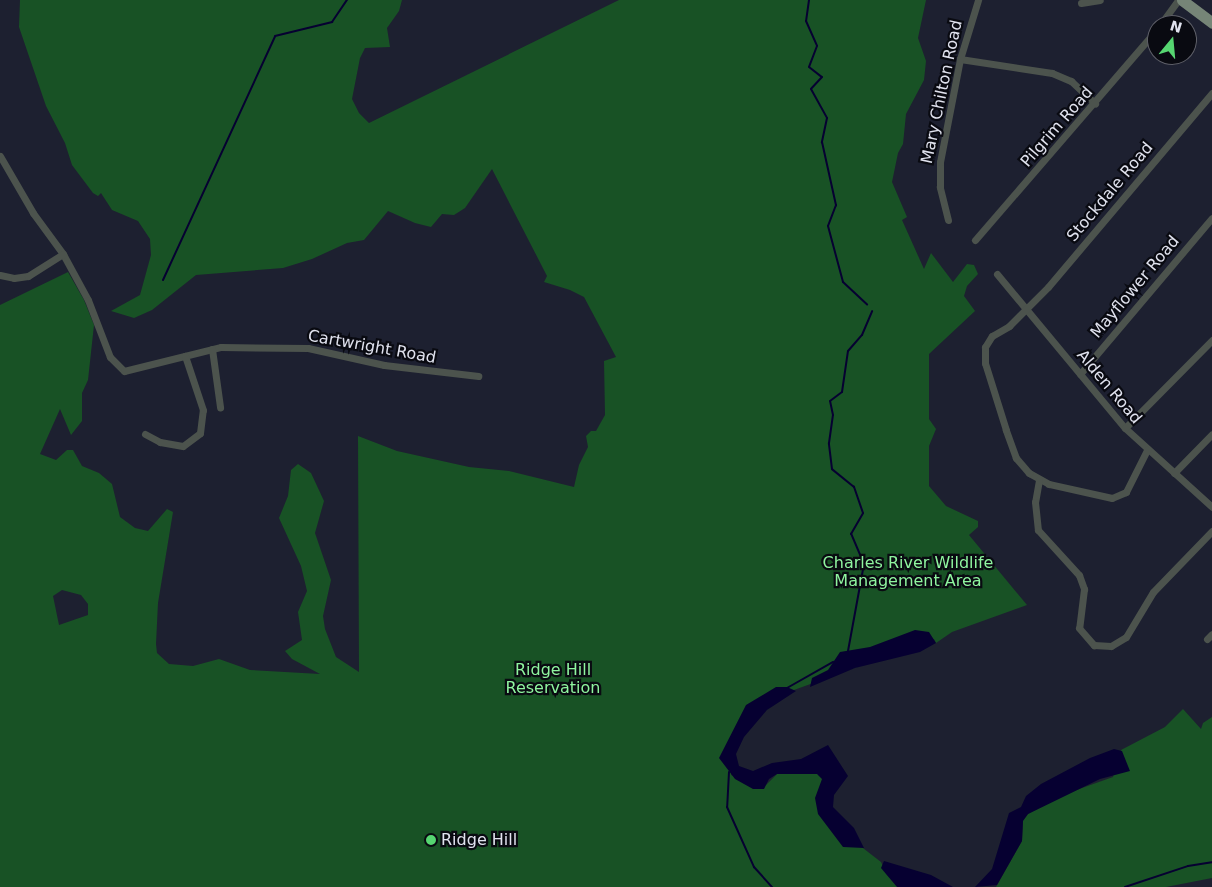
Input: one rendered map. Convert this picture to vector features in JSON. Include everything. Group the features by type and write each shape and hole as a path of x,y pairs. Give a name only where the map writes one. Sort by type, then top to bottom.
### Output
{"main road":[{"path":"1180,0 1212,23"}],"street":[{"name":"Mary Chilton Road","path":"948,220 939,177 960,59 978,0"},
{"path":"1081,3 1100,0"},
{"path":"1168,15 1180,0"},
{"name":"Pilgrim Road","path":"975,240 1147,41"},
{"path":"960,59 1052,73 1071,81 1095,103"},
{"name":"Stockdale Road","path":"1039,480 1023,468 1016,458 984,356 992,336 1026,308 1212,93"},
{"name":"Cartwright Road","path":"0,156 33,213 63,254 88,300 116,365 124,370 212,349 308,348 384,365 478,376"},
{"name":"Mayflower Road","path":"1080,374 1212,218"},
{"path":"0,275 14,278 28,276 63,254"},
{"name":"Alden Road","path":"997,274 1125,428 1212,507"},
{"path":"1125,428 1212,340"},
{"path":"212,349 220,407"},
{"path":"145,434 160,442 182,446 200,433 203,410 185,356"},
{"path":"1174,473 1212,434"},
{"path":"1147,450 1133,482 1119,496 1104,498 1039,480 1035,502 1038,530 1080,575 1084,589 1079,628 1094,645 1111,646 1126,637 1153,592 1212,531"}],"green space":[{"name":"Ridge Hill Reservation","path":"20,0 402,0 399,11 387,28 390,47 365,48 360,58 352,99 359,113 369,123 619,0 926,0 918,38 926,61 924,80 906,114 903,144 898,153 892,182 907,217 902,220 924,269 931,253 953,282 967,264 974,265 978,274 967,286 964,296 975,311 929,354 929,419 936,429 929,446 929,486 946,506 978,521 978,527 969,535 1027,605 952,632 936,643 934,639 794,690 741,729 731,775 766,785 777,774 819,772 825,778 817,800 844,847 859,845 881,862 887,875 902,887 0,887 0,305 68,272 84,300 94,325 88,380 82,393 82,421 71,435 60,409 40,454 56,460 67,450 73,450 82,466 99,473 112,484 120,517 135,528 148,531 167,509 173,512 158,603 156,644 157,653 169,664 193,666 219,659 250,670 320,674 292,659 285,651 302,640 298,612 307,591 301,566 279,518 288,496 291,470 298,464 311,473 324,501 315,533 331,580 323,616 325,629 336,657 359,672 358,436 397,451 469,467 509,471 574,487 579,465 588,447 586,436 591,431 596,431 605,415 604,361 616,357 584,297 570,290 544,282 547,276 492,169 465,208 454,215 442,214 431,227 415,223 388,211 364,240 347,243 312,259 283,268 196,275 152,310 134,318 111,311 140,295 151,255 150,239 138,221 112,210 101,193 98,196 93,193 72,165 65,143 46,106 19,27","holes":["62,590 81,595 88,604 88,615 59,625 53,596"]},
{"path":"1183,709 1201,729 1203,723 1212,717 1212,878 1166,887 996,887 1022,841 1023,820 1028,814 1065,794 1113,777 1121,750 1165,727"}],"shaded area":[{"path":"915,630 929,632 936,643 920,652 855,668 810,687 812,678 828,670 840,652 870,647"},
{"path":"776,687 787,687 796,691 767,710 744,737 736,754 739,766 753,771 772,763 801,759 828,745 848,776 834,795 833,807 854,828 864,848 843,847 818,814 815,798 822,779 817,774 777,774 769,779 764,789 753,789 735,779 719,758 746,705"},
{"path":"1114,749 1122,751 1130,771 1100,779 1028,814 1023,821 1022,841 997,885 975,887 992,869 1009,813 1021,807 1026,796 1041,784 1090,758"},
{"path":"884,861 931,875 953,887 897,887 881,868"}],"waterway":[{"path":"163,280 275,36 332,22 347,0"},
{"path":"809,0 806,21 817,46 809,67 822,77 811,89 827,118 822,142 836,205 828,226 843,282 867,304"},
{"path":"848,651 864,564 851,534 863,513 854,487 832,469 829,443 833,415 830,401 842,392 848,351 862,335 872,311"},
{"path":"787,688 833,662"},
{"path":"729,772 727,807 754,867 772,887"},
{"path":"1125,887 1188,866 1212,862"}],"place":[{"name":"Ridge Hill","path":"431,840"}],"park label":[{"name":"Charles River Wildlife Management Area","path":"908,572"}]}
